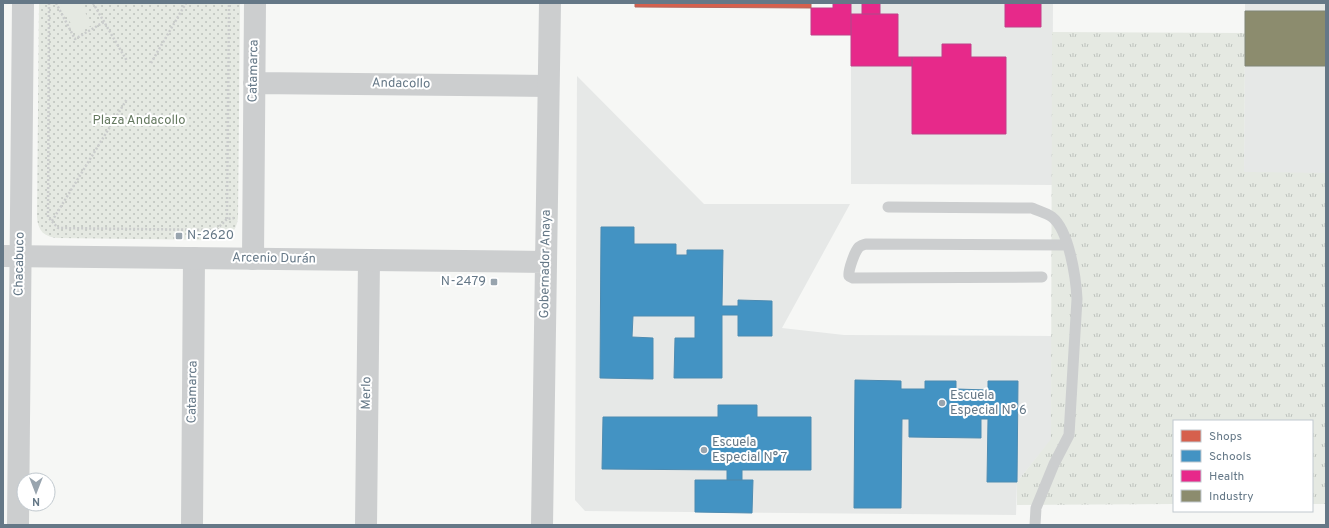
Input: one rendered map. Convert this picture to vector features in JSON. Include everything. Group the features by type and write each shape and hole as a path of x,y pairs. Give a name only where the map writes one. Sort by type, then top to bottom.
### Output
{"street":[{"name":"Chacabuco","path":"18,525 12,256 23,3"},
{"name":"Catamarca","path":"252,259 255,3"},
{"name":"Gobernador Anaya","path":"542,525 550,3"},
{"name":"Andacollo","path":"254,83 548,86"},
{"name":"Arcenio Durán","path":"12,256 546,262"},
{"name":"Catamarca","path":"192,525 194,258"},
{"name":"Merlo","path":"366,525 369,260"}],"lane":[{"path":"888,207 1032,208 1052,217 1065,237 1075,277 1077,299 1069,435 1054,464 1036,508 1035,525"},
{"path":"1042,277 853,278 849,276 848,271 857,249 866,244 1067,246"}],"path":[{"path":"50,3 48,217 58,228 216,230 228,219 229,3"},
{"path":"56,3 55,4 75,39 104,22"},
{"path":"93,3 127,62"},
{"path":"151,63 186,3"},
{"path":"52,222 127,99"},
{"path":"58,228 58,233"},
{"path":"216,230 216,235"}],"shaded area":[{"path":"851,3 1053,3 1052,185 851,184"},
{"path":"1245,3 1326,3 1326,173 1244,173"},
{"path":"577,76 704,204 850,204 782,328 844,335 1052,336 1051,440 1017,482 1016,515 585,511 575,500"}],"green space":[{"name":"Plaza Andacollo","path":"39,3 240,3 238,218 236,227 231,234 224,238 215,240 58,238 45,235 40,230 37,217"},
{"path":"63,3 80,3 92,25 77,34 60,5"},
{"path":"1052,32 1245,33 1244,172 1326,173 1326,504 1313,504 1313,420 1173,420 1173,504 1017,505 1017,482 1051,439"}],"building: Shops":[{"path":"635,3 811,3 811,8 635,7"}],"building: Schools":[{"path":"601,227 634,227 634,244 676,244 676,255 687,255 687,250 723,250 722,306 738,306 738,300 772,301 772,336 738,336 738,315 722,315 722,378 674,378 675,338 695,338 695,316 633,316 632,337 653,338 653,379 600,378"},
{"path":"855,380 901,381 901,389 925,389 925,381 956,381 956,389 988,390 988,381 1018,381 1017,482 987,482 988,419 981,419 981,438 909,437 909,419 902,419 901,508 854,508"},
{"path":"718,405 757,405 757,417 811,417 811,470 742,470 742,480 727,480 727,470 602,469 603,417 718,417"},
{"path":"695,480 753,480 752,513 695,512"}],"building: Health":[{"path":"833,3 851,3 851,35 811,35 811,8 833,8"},
{"path":"862,3 880,3 880,14 862,14"},
{"path":"1005,3 1041,3 1041,27 1005,27"},
{"path":"851,14 898,14 898,57 912,57 912,66 851,66"},
{"path":"942,44 971,44 971,57 1006,57 1006,134 912,134 912,57 942,57"}],"building: Industry":[{"path":"1245,11 1326,11 1326,66 1245,66"}],"place":[{"name":"N-2620","path":"179,236"},
{"name":"N-2479","path":"494,282"},
{"name":"Escuela Especial N° 6","path":"942,403"},
{"name":"Escuela Especial N° 7","path":"704,450"}]}
